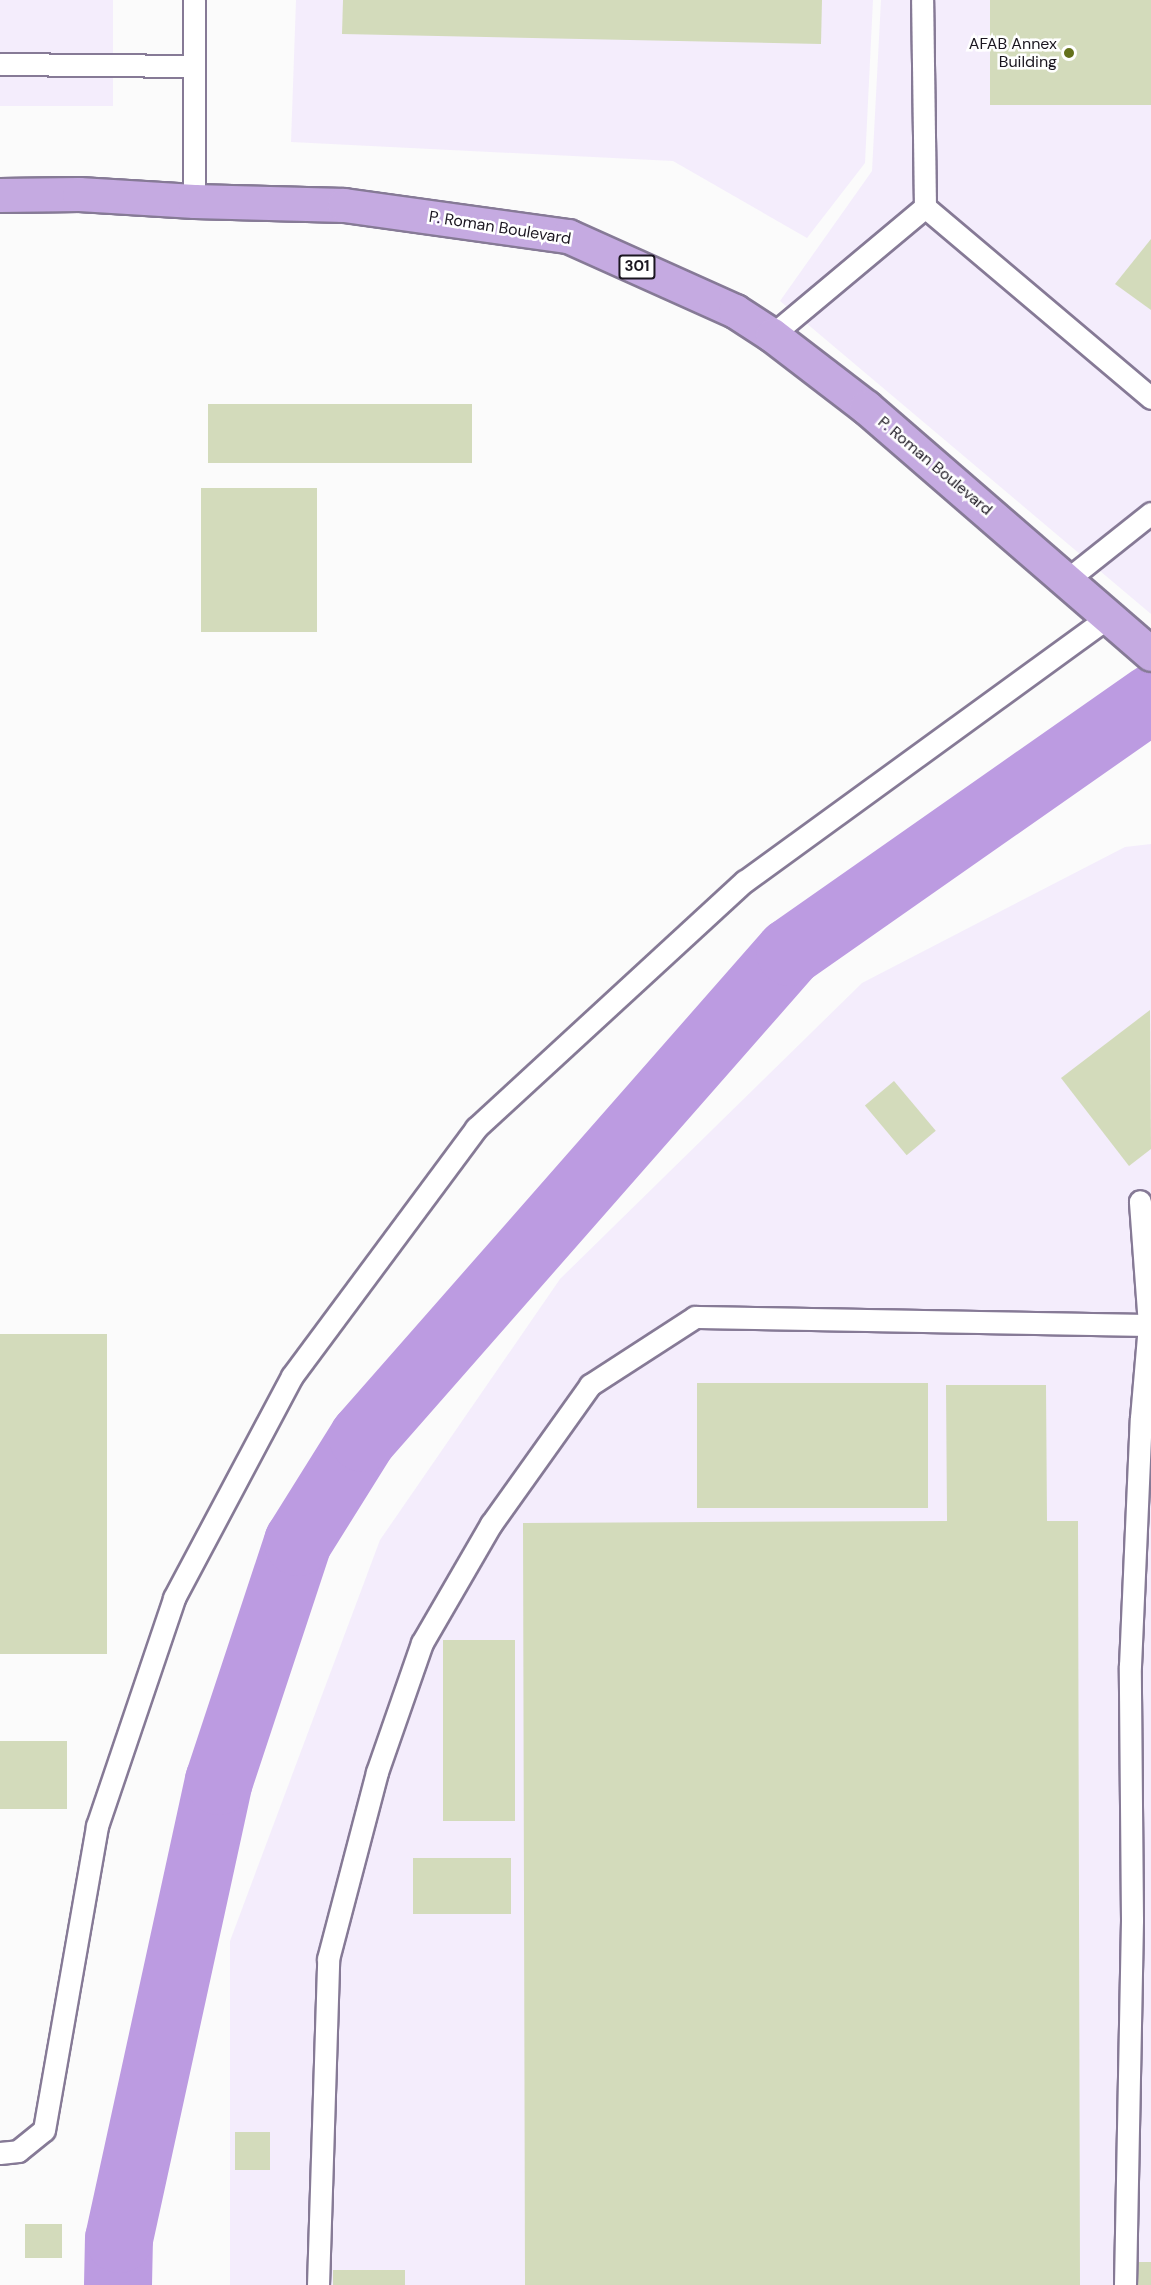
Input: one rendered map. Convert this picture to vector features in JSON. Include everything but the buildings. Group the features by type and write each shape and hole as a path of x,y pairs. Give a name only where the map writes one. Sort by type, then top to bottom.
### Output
{"main road":[{"name":"P. Roman Boulevard","path":"0,195 79,194 194,201 344,205 568,236 735,311 772,335 866,407 1068,579 1151,654"}],"lane":[{"path":"194,0 192,66 194,201"},
{"path":"922,0 925,207 1151,398"},
{"path":"0,64 192,66"},
{"path":"772,335 925,207"},
{"path":"1068,579 1151,513"},
{"path":"0,2153 18,2151 44,2130 97,1826 174,1598 292,1376 476,1128 745,880 1110,616"},
{"path":"1125,2285 1132,1920 1130,1666 1141,1419 1150,1325 1140,1201"},
{"path":"318,2285 328,1959 377,1772 422,1642 491,1524 590,1385 695,1317 1150,1325"}],"shaded area":[{"path":"0,0 113,0 113,106 0,106"},
{"path":"296,0 873,0 865,163 807,238 673,161 291,142"},
{"path":"881,0 1151,0 1151,614 780,301 872,171"},
{"path":"1151,844 1151,2285 230,2285 230,1941 380,1540 560,1279 862,983 1125,847"}],"waterway":[{"path":"118,2285 119,2239 219,1781 298,1542 363,1438 790,952 1151,699"}],"place":[{"name":"AFAB Annex Building","path":"1069,53"}]}
